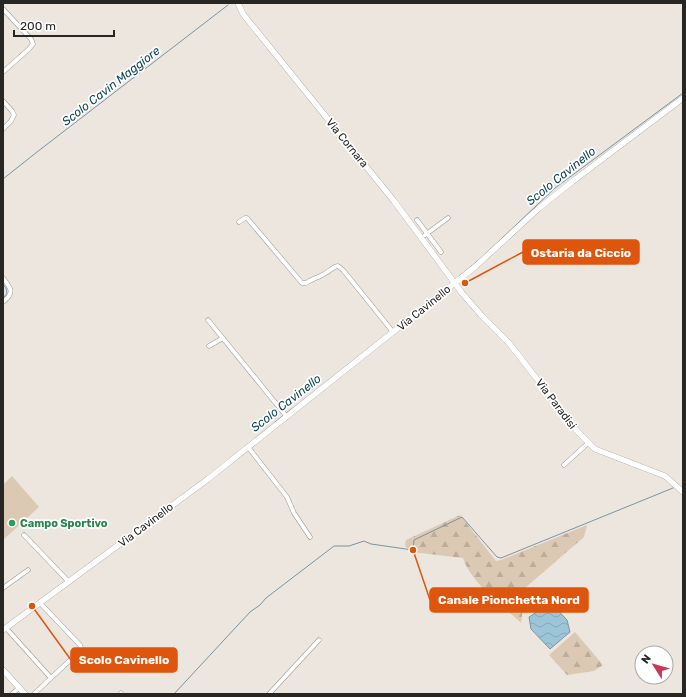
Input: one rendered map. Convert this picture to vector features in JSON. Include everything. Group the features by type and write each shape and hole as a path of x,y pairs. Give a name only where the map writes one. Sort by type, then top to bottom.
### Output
{"street":[{"name":"Via Cornara","path":"238,3 243,14 394,201 454,283"},
{"path":"3,9 31,39 33,44 30,49 3,72"},
{"name":"Via Cavinello","path":"5,629 175,504 248,447 285,415 487,257 538,209 683,98"},
{"path":"3,101 14,115 11,122 3,129"},
{"name":"Via Cavinello","path":"239,222 247,218 302,283 306,283 324,274 333,266 338,266 343,270 392,331"},
{"path":"422,238 448,218"},
{"path":"417,220 440,252"},
{"path":"3,278 9,285 11,292 9,297 3,302"},
{"name":"Via Paradisi","path":"454,283 470,303 509,343 588,443 602,452 665,476 683,492"},
{"path":"208,320 285,415"},
{"path":"209,346 223,338"},
{"path":"564,465 588,443"},
{"path":"248,447 287,497 294,513 310,536"},
{"path":"24,535 69,582"},
{"path":"3,588 28,570"},
{"path":"34,694 81,648 80,645 40,603"},
{"path":"5,629 51,678"},
{"path":"269,694 320,640"},
{"path":"4,673 25,694"},
{"path":"12,694 19,688"}],"green space":[{"name":"Campo Sportivo","path":"12,476 39,507 3,540 3,485"},
{"path":"460,515 496,561 587,525 584,537 525,588 539,600 523,608 521,623 480,585 467,567 463,558 412,552 405,546 406,540"},
{"path":"575,632 603,665 594,671 567,675 549,655"}],"water":[{"path":"551,603 567,620 570,632 550,649 531,629 529,617"}],"waterway":[{"name":"Scolo Cavin Maggiore","path":"3,179 228,5"},
{"name":"Scolo Cavinello","path":"458,277 479,260 555,188 683,93"},
{"name":"Scolo Cavin Maggiore","path":"3,284 7,291 3,298"},
{"name":"Scolo Cavinello","path":"286,413 293,408"},
{"name":"Scolo Cavinello","path":"275,422 284,415"},
{"path":"174,694 250,612 334,546 349,546 364,541 371,544 413,550 414,540 462,517 497,557 501,558 673,488"}],"place":[{"name":"Ostaria da Ciccio","path":"465,283"},
{"name":"Campo Sportivo","path":"12,523"},
{"name":"Canale Pionchetta Nord","path":"413,550"},
{"name":"Scolo Cavinello","path":"32,606"}]}
